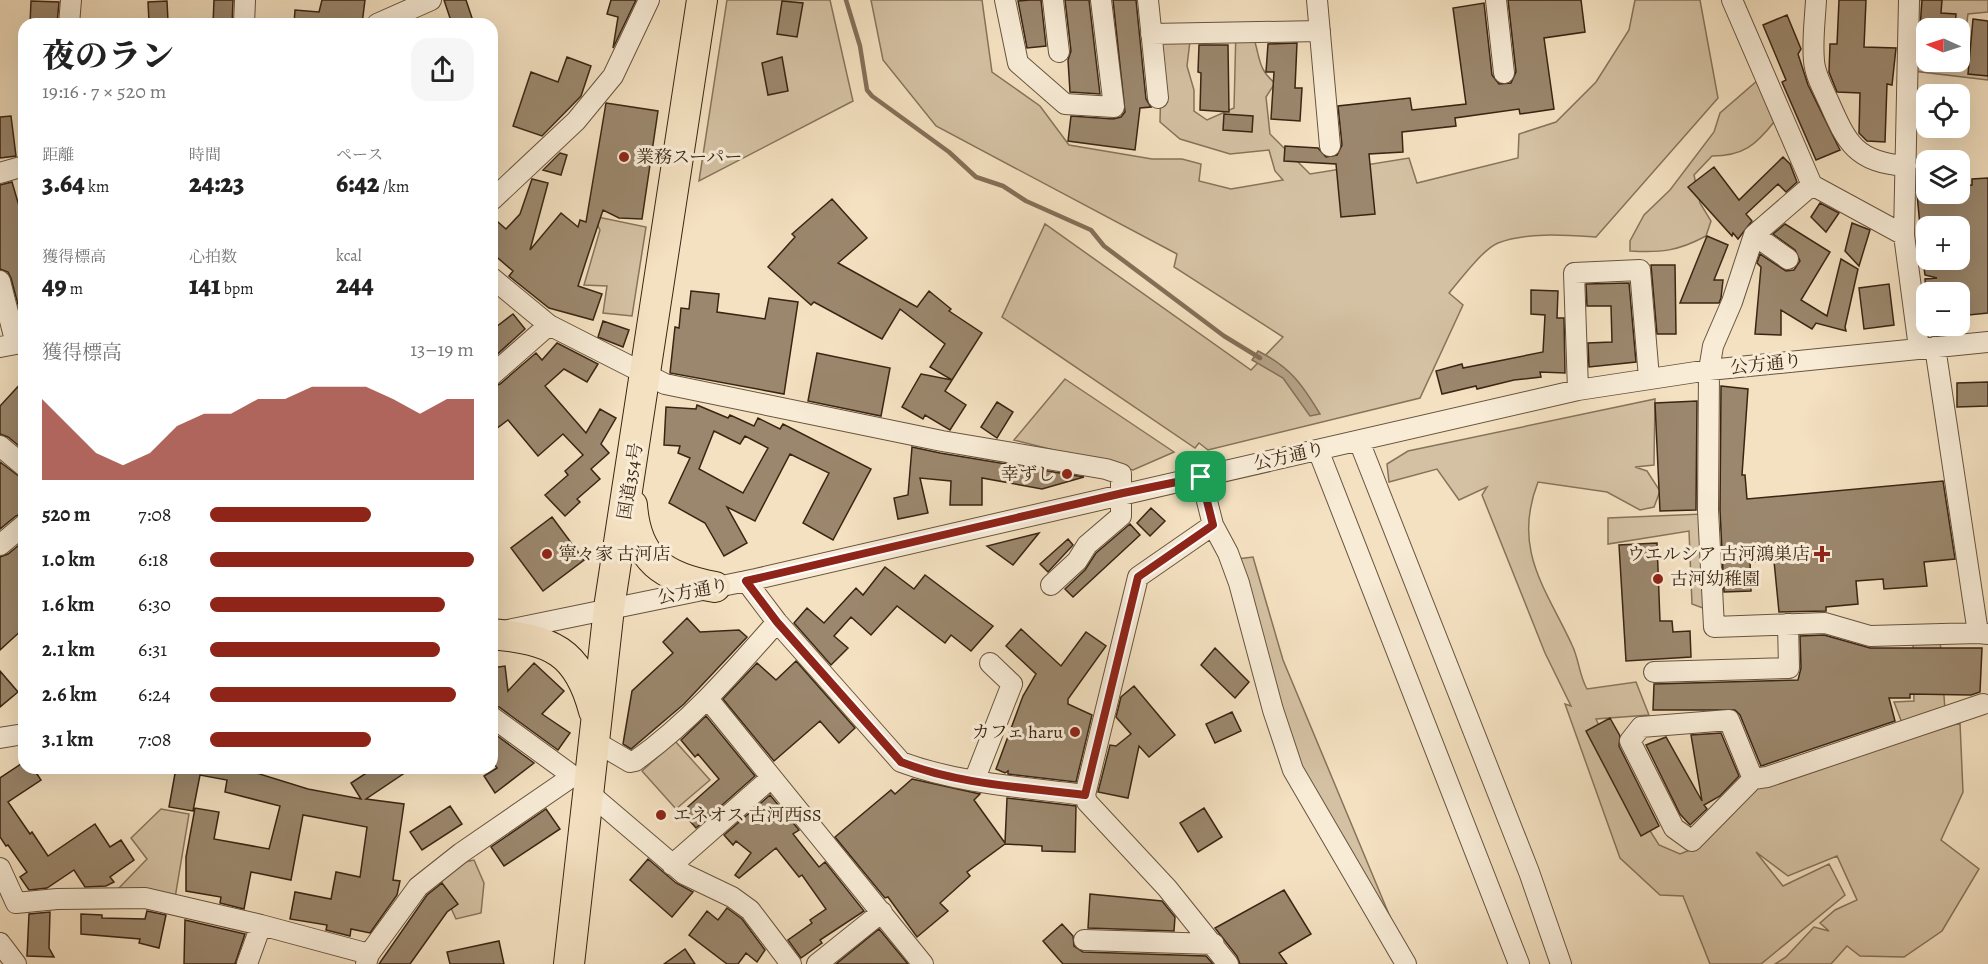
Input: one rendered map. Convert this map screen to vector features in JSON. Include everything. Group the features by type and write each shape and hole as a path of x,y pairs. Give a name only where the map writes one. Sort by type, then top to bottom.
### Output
{"highway":[{"name":"国道354号","path":"569,964 584,782 595,730 609,608 702,0"},
{"path":"630,478 633,520 640,543 654,562 669,575 690,583 715,587"},
{"path":"498,635 547,643 565,654 587,685 595,730"}],"street":[{"path":"70,18 71,0"},
{"path":"244,18 245,0"},
{"path":"392,17 431,0"},
{"path":"498,194 576,121 613,76 649,0"},
{"path":"1005,0 1018,63 1065,104 1114,107 1101,0"},
{"path":"1053,0 1059,52"},
{"path":"1148,0 1158,98"},
{"path":"1317,0 1330,146"},
{"path":"1496,0 1504,73"},
{"path":"1732,0 1812,186 1904,235"},
{"path":"1816,0 1814,62 1817,76 1843,134 1851,146 1866,157 1885,165 1906,166"},
{"path":"1812,186 1754,236 1732,302 1713,346 1708,370 1708,510 1714,627 1825,623 1870,636 1983,633 1904,235 1909,0"},
{"path":"1151,34 1320,31"},
{"path":"0,173 18,168"},
{"path":"1754,236 1788,259"},
{"path":"1578,390 1574,273 1640,270 1649,378"},
{"path":"0,281 13,348"},
{"path":"498,283 549,325 665,384 789,411 1106,469 1121,474 1123,493 1121,516 1087,545 1077,561 1051,585"},
{"path":"498,370 549,325"},
{"name":"公方通り","path":"498,633 746,581 1578,390 1708,370 1988,342"},
{"path":"1359,441 1529,872 1561,964"},
{"path":"0,446 18,461"},
{"path":"1318,450 1519,964"},
{"path":"1201,477 1213,525 1228,553 1239,583 1273,710 1293,770 1406,964"},
{"path":"1213,525 1138,577 1085,795 1087,802 1214,944 1228,964"},
{"path":"0,545 18,530"},
{"path":"746,581 777,622 901,762 930,773 974,781 1085,795"},
{"path":"595,730 630,762 635,761 673,733 708,699 777,622"},
{"path":"1654,672 1789,668 1788,624"},
{"path":"974,781 1012,684 990,663"},
{"path":"708,699 923,964"},
{"path":"1753,779 1729,720 1641,727 1630,741 1674,828 1692,842 1753,779 1767,777 1986,701"},
{"path":"498,721 584,782 684,874 732,897 750,910 791,964"},
{"path":"1,736 18,735"},
{"path":"672,865 771,778"},
{"path":"0,868 16,903 57,899 145,898 261,925 368,959 418,887 460,853 584,782"},
{"path":"817,964 882,912"},
{"path":"247,964 261,925"},
{"path":"1084,940 1214,944"},
{"path":"0,943 16,964"}],"shaded area":[{"path":"727,0 830,0 853,101 699,181"},
{"path":"871,0 982,0 992,72 1040,106 1069,145 1152,159 1182,159 1201,164 1199,181 1231,189 1283,180 1275,171 1269,150 1230,154 1180,139 1160,122 1162,38 1190,41 1187,66 1194,90 1194,111 1207,120 1234,108 1236,28 1254,39 1262,68 1275,83 1266,97 1270,134 1310,174 1409,158 1417,183 1518,158 1519,134 1556,122 1596,82 1629,30 1635,0 1700,0 1718,98 1596,237 1546,235 1521,237 1492,246 1479,258 1449,293 1463,305 1420,398 1208,450 1199,443 1195,448 1002,317 1045,224 1251,370 1283,337 1174,267 1177,254 936,126 883,60"},
{"path":"1915,0 1988,0 1988,12 1968,14 1967,18 1916,18 1916,71 1913,71"},
{"path":"1970,58 1988,72 1988,80 1921,72 1970,72"},
{"path":"1758,80 1774,122 1748,148 1732,154 1712,156 1694,175 1700,203 1711,221 1706,236 1669,250 1630,251 1630,241 1644,215 1670,190 1714,132 1720,113"},
{"path":"593,216 646,227 632,316 603,313 607,286 584,285 600,230"},
{"path":"1258,351 1279,363 1294,377 1320,414 1310,416 1283,378 1252,360"},
{"path":"1065,379 1174,452 1133,470 1014,440"},
{"path":"1655,399 1654,465 1635,467 1647,471 1660,491 1654,507 1640,510 1607,492 1538,482 1531,506 1530,548 1535,567 1574,650 1587,689 1636,682 1649,715 1596,719 1638,812 1659,845 1680,854 1695,848 1753,787 1960,723 1963,792 1941,840 1979,869 1942,931 1904,957 1860,956 1847,946 1831,964 1775,964 1786,957 1814,927 1829,931 1820,923 1835,910 1857,900 1837,856 1788,876 1756,852 1783,886 1829,864 1845,895 1761,964 1710,964 1683,896 1660,895 1620,858 1565,704 1571,706 1545,653 1482,495 1487,487 1459,500 1437,469 1389,482 1387,464 1408,451"},
{"path":"1703,514 1708,610 1692,604 1689,531 1608,544 1608,518"},
{"path":"1253,557 1283,660 1398,936 1298,771 1237,559"},
{"path":"1940,639 1945,710 1902,723 1894,702 1914,701 1913,642"},
{"path":"675,741 710,780 676,809 642,771"},
{"path":"161,809 189,814 175,898 118,889 147,859 131,838"},
{"path":"474,860 484,883 481,913 456,919 440,884 455,864"}],"building":[{"path":"214,0 233,0 232,18 213,18"},
{"path":"322,0 365,0 363,18 294,18 295,10 319,12"},
{"path":"444,0 466,0 472,18 450,18"},
{"path":"611,0 636,0 613,48 618,17 607,14"},
{"path":"1041,0 1046,46 1027,48 1018,1"},
{"path":"1065,0 1089,0 1100,94 1070,92 1068,60 1071,51"},
{"path":"1113,0 1136,0 1146,99 1151,107 1140,108 1135,150 1068,141 1071,116 1113,119 1121,117 1125,112"},
{"path":"1508,0 1581,0 1585,32 1544,38 1554,109 1520,114 1519,109 1455,118 1456,126 1402,132 1403,152 1369,154 1375,214 1341,217 1336,164 1284,161 1285,146 1318,148 1326,157 1337,155 1342,145 1338,106 1410,98 1412,110 1466,104 1453,8 1484,3 1492,75 1499,84 1511,83 1516,72"},
{"path":"1839,0 1866,0 1864,47 1896,48 1892,85 1887,84 1885,142 1867,141 1859,133 1860,93 1837,92 1829,72 1830,44 1837,44"},
{"path":"1922,0 1942,0 1941,13 1956,14 1956,18 1921,18"},
{"path":"31,1 59,2 58,18 30,18"},
{"path":"167,1 168,18 149,18 148,2"},
{"path":"782,1 803,3 797,37 777,34"},
{"path":"1787,15 1801,49 1798,54 1808,85 1840,150 1816,160 1782,82 1786,80 1763,25"},
{"path":"1973,19 1988,21 1988,76 1968,74 1970,72"},
{"path":"1297,43 1295,88 1302,88 1300,121 1271,119 1274,72 1266,72 1268,44"},
{"path":"1199,45 1228,45 1229,112 1200,110"},
{"path":"567,57 591,66 581,96 542,136 513,126 531,72 558,82"},
{"path":"782,57 788,91 768,95 762,63"},
{"path":"606,103 658,111 642,219 619,218 603,210 578,286 602,294 593,320 549,308 509,276 513,271 498,258 498,222 506,229 520,214 532,179 548,183 530,250 561,213 578,227 580,220 586,222"},
{"path":"1224,114 1253,116 1252,132 1223,130"},
{"path":"11,116 16,156 0,158 0,117"},
{"path":"560,153 567,155 561,175 543,170"},
{"path":"1783,157 1790,164 1797,182 1786,192 1778,184 1746,214 1752,221 1738,239 1733,233 1732,236 1688,187 1714,167 1739,200"},
{"path":"1988,178 1988,313 1970,315 1970,282 1925,282 1925,279 1937,278 1925,275 1924,270 1970,270 1970,216 1919,216 1918,204 1970,204 1972,179"},
{"path":"12,182 18,202 18,304 8,272 0,269 0,185"},
{"path":"832,199 867,238 838,263 917,307 929,291 951,309 949,311 982,333 952,380 930,367 945,344 900,309 882,339 814,302 811,305 768,267 795,237 792,234"},
{"path":"1820,203 1839,213 1826,232 1811,217"},
{"path":"1852,223 1870,230 1859,266 1845,251"},
{"path":"1785,224 1830,252 1801,300 1827,316 1841,259 1858,269 1846,331 1816,323 1812,329 1781,310 1781,335 1755,334 1761,267 1757,263 1760,254 1786,271 1794,270 1800,261 1795,250 1773,234"},
{"path":"1707,236 1728,245 1714,280 1723,280 1719,303 1680,303"},
{"path":"1651,265 1675,265 1676,334 1657,334"},
{"path":"1629,283 1636,362 1589,367 1588,343 1612,342 1611,306 1587,306 1586,284"},
{"path":"1889,284 1894,325 1864,329 1859,288"},
{"path":"1531,290 1558,291 1557,318 1564,318 1565,373 1540,372 1541,377 1514,380 1477,389 1476,386 1442,394 1436,371 1462,364 1463,368 1543,352 1545,315 1531,314"},
{"path":"691,291 719,294 717,312 765,319 769,298 798,302 784,394 670,373 675,327 679,328 681,308 689,309"},
{"path":"513,314 525,329 498,354 498,325"},
{"path":"603,321 629,330 623,347 598,337"},
{"path":"557,343 598,364 587,382 564,369 545,386 586,433 600,409 616,418 601,444 609,453 591,469 600,479 577,499 580,502 565,516 545,495 568,475 565,471 583,455 563,434 538,456 508,420 498,428 498,385 536,353 542,360"},
{"path":"817,353 890,368 881,416 808,401"},
{"path":"921,374 952,380 945,391 966,405 950,430 925,415 923,419 902,407"},
{"path":"1988,382 1988,406 1957,407 1957,383"},
{"path":"18,386 18,445 0,434 0,406"},
{"path":"1721,386 1748,389 1742,475 1745,475 1747,499 1943,481 1955,559 1924,562 1927,586 1884,589 1883,579 1856,581 1858,604 1826,607 1826,611 1779,612 1774,561 1750,562 1751,591 1724,592 1720,510"},
{"path":"1697,401 1696,510 1660,511 1655,403"},
{"path":"997,402 1013,412 997,438 981,427"},
{"path":"697,405 728,418 730,415 754,426 758,418 780,429 783,424 871,469 833,540 803,523 829,473 790,454 755,521 727,507 747,543 724,556 705,523 669,503 690,458 678,453 680,446 664,445 666,407 696,409","holes":["714,431 740,444 745,436 768,448 743,493 699,469"]},
{"path":"912,447 1084,477 1042,489 982,478 982,505 950,505 951,481 920,478 928,513 898,519 894,498 908,495"},
{"path":"0,462 18,476 18,515 0,529"},
{"path":"1151,508 1165,521 1150,536 1137,523"},
{"name":"寧々家 古河店","path":"552,517 584,560 543,591 511,548"},
{"path":"1130,524 1140,535 1073,597 1065,589 1085,570 1096,553"},
{"path":"1039,533 1013,565 987,546"},
{"path":"1068,539 1073,545 1048,572 1040,564"},
{"path":"1657,543 1660,621 1672,621 1673,632 1690,631 1691,657 1626,661 1619,545"},
{"path":"18,546 18,634 0,650 0,557"},
{"path":"885,567 914,589 925,575 993,626 971,651 951,635 945,643 897,606 871,635 851,617 834,636 848,648 831,665 794,623 807,608 824,623 856,588 863,595"},
{"path":"687,618 700,632 739,630 747,637 684,704 631,749 623,744 632,691 673,653 663,642"},
{"path":"1021,629 1061,666 1086,632 1106,646 1068,699 1068,704 1092,715 1076,782 1008,774 1008,771 1005,773 996,769 1023,696 1036,674 1006,646"},
{"path":"1824,635 1870,648 1982,648 1980,692 1971,695 1910,694 1910,698 1889,698 1895,721 1761,766 1740,715 1735,710 1653,710 1654,684 1798,680 1801,668 1800,636"},
{"path":"1215,648 1249,682 1235,698 1201,665"},
{"path":"796,661 855,728 839,743 820,721 774,761 723,699 757,663 776,680"},
{"path":"534,663 564,691 542,714 570,733 558,750 498,707 498,667 505,666 508,691"},
{"path":"0,671 18,692 0,707"},
{"path":"1134,686 1175,735 1149,757 1139,746 1128,798 1098,792 1110,745 1116,746 1131,734 1116,717 1121,697"},
{"path":"1232,712 1241,731 1215,743 1206,724"},
{"path":"706,716 755,776 696,828 682,812 719,779 698,754 695,757 681,740"},
{"path":"1610,718 1620,736 1619,746 1659,826 1641,836 1586,731"},
{"path":"1721,733 1739,776 1720,796 1704,805 1707,809 1690,825 1680,814 1646,745 1666,737 1702,801 1691,735"},
{"path":"498,736 534,763 495,793 484,776 498,774"},
{"path":"18,766 18,774 37,774 41,780 8,802 48,856 95,824 110,847 121,840 134,860 110,877 114,882 106,886 85,887 74,870 47,888 29,890 20,877 27,872 0,837 0,778"},
{"path":"175,774 259,774 308,789 361,799 351,783 365,774 403,774 366,799 404,804 393,880 400,881 397,895 370,933 351,929 350,936 326,930 327,925 290,919 295,892 331,899 336,872 360,877 367,827 303,815 291,880 251,872 244,909 220,903 221,897 186,891 186,857 195,808 219,812 214,839 269,849 280,806 225,792 227,780 200,775 193,811 169,807"},
{"path":"912,779 980,794 974,800 1005,843 1007,798 1076,806 1075,852 1042,851 1042,846 1005,844 967,872 970,876 940,903 948,911 917,937 888,897 885,898 835,837 891,790 895,794"},
{"path":"770,795 799,830 793,834 819,867 825,862 864,911 820,940 822,943 801,958 788,940 812,923 810,920 826,909 802,875 799,877 776,848 739,878 735,875 751,853 736,841 733,845 724,835"},
{"path":"450,806 462,824 422,850 410,832"},
{"path":"1204,808 1222,837 1198,852 1180,823"},
{"path":"546,809 560,829 504,866 491,847"},
{"path":"648,859 676,883 693,892 672,917 630,880"},
{"path":"442,883 458,904 447,912 410,964 379,964 427,895"},
{"path":"1284,890 1311,934 1279,953 1287,964 1240,964 1237,956 1215,928"},
{"path":"1090,894 1162,901 1175,917 1174,931 1088,928"},
{"path":"727,908 742,919 765,950 757,962 746,953 738,964 727,964 689,935 707,911 718,920"},
{"path":"147,911 166,915 159,948 139,943 140,939 81,934 81,914 102,915 102,918 145,919"},
{"path":"50,912 49,948 54,957 27,956 29,914"},
{"path":"185,920 245,934 235,964 184,964"},
{"path":"1062,924 1073,936 1074,946 1083,952 1206,956 1213,964 1063,964 1043,941"},
{"path":"879,929 908,964 836,964"},
{"path":"499,941 504,964 450,964 447,952"},
{"path":"685,949 695,964 664,964"}],"waterway":[{"path":"846,0 860,46 867,90 872,96 949,152 976,177 1003,186 1026,201 1091,230 1104,246 1224,336 1260,358"}],"place":[{"name":"業務スーパー","path":"624,157"},
{"name":"幸ずし","path":"1067,474"},
{"name":"寧々家 古河店","path":"547,554"},
{"name":"ウエルシア 古河鴻巣店","path":"1822,554"},
{"name":"古河幼稚園","path":"1658,579"},
{"name":"カフェ haru","path":"1075,732"},
{"name":"エネオス 古河西SS","path":"661,815"}],"route":[{"path":"1201,477 1213,525 1138,577 1085,795 959,780 930,773 901,762 888,744 777,622 746,581 849,555 1201,477"}]}
